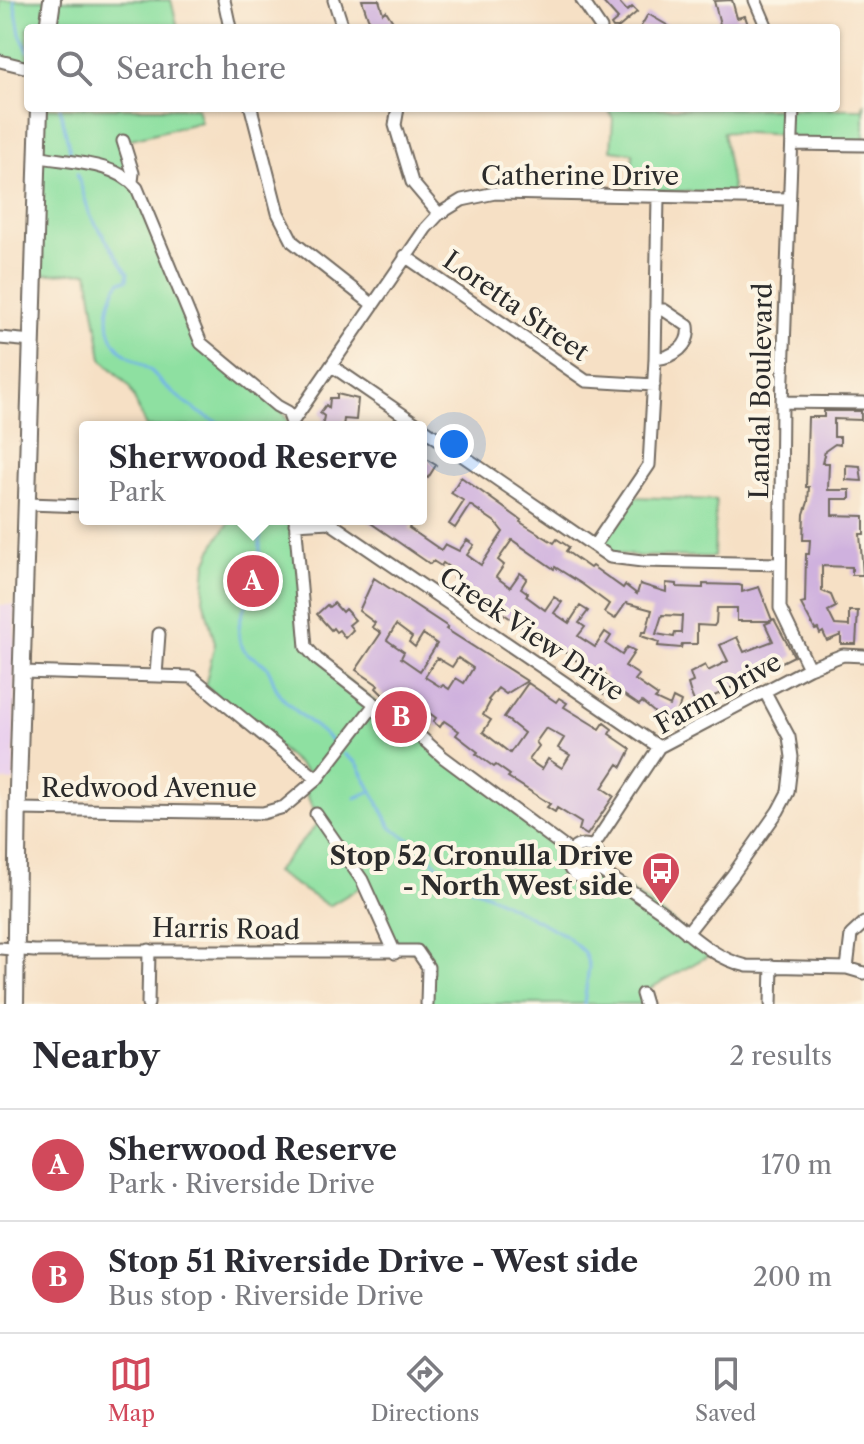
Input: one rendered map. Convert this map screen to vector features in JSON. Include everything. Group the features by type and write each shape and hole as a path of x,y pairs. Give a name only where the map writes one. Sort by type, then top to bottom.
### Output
{"main road":[{"path":"49,24 52,0"},
{"path":"15,1004 8,949 19,809 39,112"}],"street":[{"path":"224,0 229,24"},
{"path":"334,0 342,24"},
{"path":"582,0 598,24"},
{"path":"755,0 765,24"},
{"path":"0,61 24,67"},
{"path":"252,112 278,213 293,242 372,304"},
{"path":"397,112 395,125 412,182 439,214"},
{"name":"Landal Boulevard","path":"793,112 782,402 780,608 809,668"},
{"path":"123,141 133,173 132,182"},
{"path":"792,144 864,145"},
{"path":"36,156 112,170 132,182 201,343 288,412 292,421"},
{"name":"Catherine Drive","path":"295,421 405,256 439,214 462,200 495,193 788,199"},
{"path":"594,546 649,465 655,359 658,197"},
{"name":"Loretta Street","path":"405,256 586,381 654,385"},
{"path":"655,359 664,358 685,347 690,337 688,326 664,310 656,309"},
{"path":"0,338 32,341"},
{"path":"332,366 412,421"},
{"path":"782,402 864,403"},
{"path":"427,431 610,557 620,560 779,564"},
{"path":"28,504 79,506"},
{"path":"295,525 306,647 375,704 402,720 443,757 571,852"},
{"name":"Creek View Drive","path":"333,525 659,747"},
{"path":"156,675 159,634"},
{"name":"Farm Drive","path":"592,848 659,747 809,668 843,655 864,656"},
{"path":"22,672 192,677 317,779"},
{"path":"687,933 732,876 788,792 792,757 789,737 765,692"},
{"name":"Redwood Avenue","path":"19,809 263,813 284,807 317,779 375,704"},
{"path":"316,814 362,880 395,953"},
{"path":"579,846 592,848 599,855 598,869 589,877 578,876 569,869 571,852 579,846"},
{"path":"598,869 661,912 713,953 734,963 847,968 864,973"},
{"path":"847,968 851,935 864,923"},
{"name":"Harris Road","path":"8,949 417,951 428,967 427,1004"},
{"path":"148,1004 149,950"},
{"path":"771,1004 772,966"}],"shaded area":[{"path":"0,605 15,605 14,781 0,781"}],"green space":[{"path":"0,0 171,0 177,24 24,24 24,67 0,61"},
{"path":"864,102 864,145 792,144 792,135 723,132 733,193 631,190 633,153 611,150 613,119 610,112 840,112 840,109 863,109"},
{"path":"39,112 198,112 201,122 123,141 201,343 281,410 287,421 144,421 129,386 102,359 88,272 33,275"},
{"path":"634,497 716,500 714,557 611,553 602,545"},
{"path":"228,525 299,525 306,647 470,777 650,904 713,953 642,993 645,1004 428,1004 430,978 417,952 391,946 364,885 329,906 275,872 320,821 304,790 316,779 205,686 215,643 203,599 206,564 216,541"}],"building":[{"path":"362,0 379,0 383,13 386,11 394,24 373,24"},
{"path":"601,0 617,0 627,11 632,7 637,12 623,24 612,24 618,19"},
{"path":"732,0 737,18 745,16 748,24 720,24 714,1"},
{"path":"648,14 665,24 642,24"},
{"path":"337,394 358,399 356,420 323,421 324,416 320,413 326,405 329,408 330,398 337,398"},
{"path":"824,411 861,411 861,420 834,419 834,437 840,437 840,445 835,444 825,451 822,463 829,463 828,490 850,490 850,499 832,499 832,515 864,516 864,534 860,534 863,575 852,575 852,567 822,566 822,591 831,595 836,607 828,611 835,625 849,626 849,611 858,611 856,644 841,644 841,635 827,641 823,632 820,634 818,629 815,630 801,604 805,603 806,554 809,554 810,540 803,540 809,487 806,487 808,417 824,417"},
{"path":"427,460 436,465 427,477"},
{"path":"846,465 860,466 862,481 846,480"},
{"path":"461,477 520,522 554,543 557,539 569,547 566,551 590,568 592,566 637,594 640,584 666,592 666,583 677,584 677,587 703,588 703,584 739,585 742,592 759,587 772,620 794,656 760,673 758,668 741,677 743,681 739,684 704,701 708,709 699,713 688,684 693,682 690,673 705,665 708,671 728,661 720,645 737,637 744,652 773,641 765,624 772,621 737,621 737,608 717,608 714,626 697,625 697,644 682,644 681,648 658,646 659,642 641,636 642,632 646,632 652,610 626,603 615,619 604,612 609,604 512,540 498,560 504,565 496,577 510,587 520,573 527,578 521,588 528,593 526,596 545,610 554,597 562,602 554,613 569,623 580,606 588,611 579,623 585,627 578,636 595,647 605,632 611,636 606,644 622,655 627,647 635,651 625,666 639,675 635,680 658,696 655,699 670,706 673,698 681,702 673,725 653,716 654,712 642,702 639,705 615,689 609,687 604,694 597,689 606,676 594,667 591,671 566,653 537,641 539,638 473,593 471,597 464,592 467,588 453,578 457,573 443,563 441,566 433,561 430,564 374,525 411,525 409,528 441,550 445,544 459,551 467,540 474,545 467,555 481,565 503,532 495,522 470,505 455,528 449,524 464,501 451,493","holes":["662,615 682,616 681,633 675,633 674,637 656,634"]},
{"path":"374,578 527,681 506,694 498,688 488,700 490,702 483,715 491,720 483,732 510,753 524,733 504,717 528,683 556,702 559,698 567,703 564,707 600,729 604,723 612,729 609,734 631,749 622,767 618,764 602,788 614,796 587,835 579,830 581,823 557,808 555,812 547,807 550,804 476,754 478,752 456,735 459,731 444,721 440,727 433,722 436,718 424,709 423,712 411,705 409,708 387,695 386,698 376,688 378,685 356,670 381,633 372,627 375,623 359,611","holes":["396,625 412,637 409,642 415,647 423,634 437,644 420,671 401,658 404,652 387,640","437,658 452,667 458,658 473,668 464,683 456,678 449,689 425,677","546,728 564,738 558,748 570,755 562,768 548,759 542,769 529,760 539,746 536,742"]},
{"path":"334,603 355,620 349,625 353,630 345,638 339,630 331,630 317,614"}],"waterway":[{"path":"14,0 24,42"},
{"path":"61,112 71,155"},
{"path":"77,173 90,215 128,273 127,280 121,281 110,302 108,317 113,340 187,404 214,421"},
{"path":"261,525 259,587 248,600 241,618 239,637 242,646 267,667 286,702 335,744"},
{"path":"344,754 357,763 391,827 424,850 449,879 487,894 565,935 584,952 589,966 584,1004"},
{"path":"355,798 370,792"}],"place":[{"name":"Sherwood Reserve","path":"253,581"},
{"name":"Stop 51 Riverside Drive - West side","path":"401,717"},
{"name":"Stop 52 Cronulla Drive - North West side","path":"661,905"}]}
